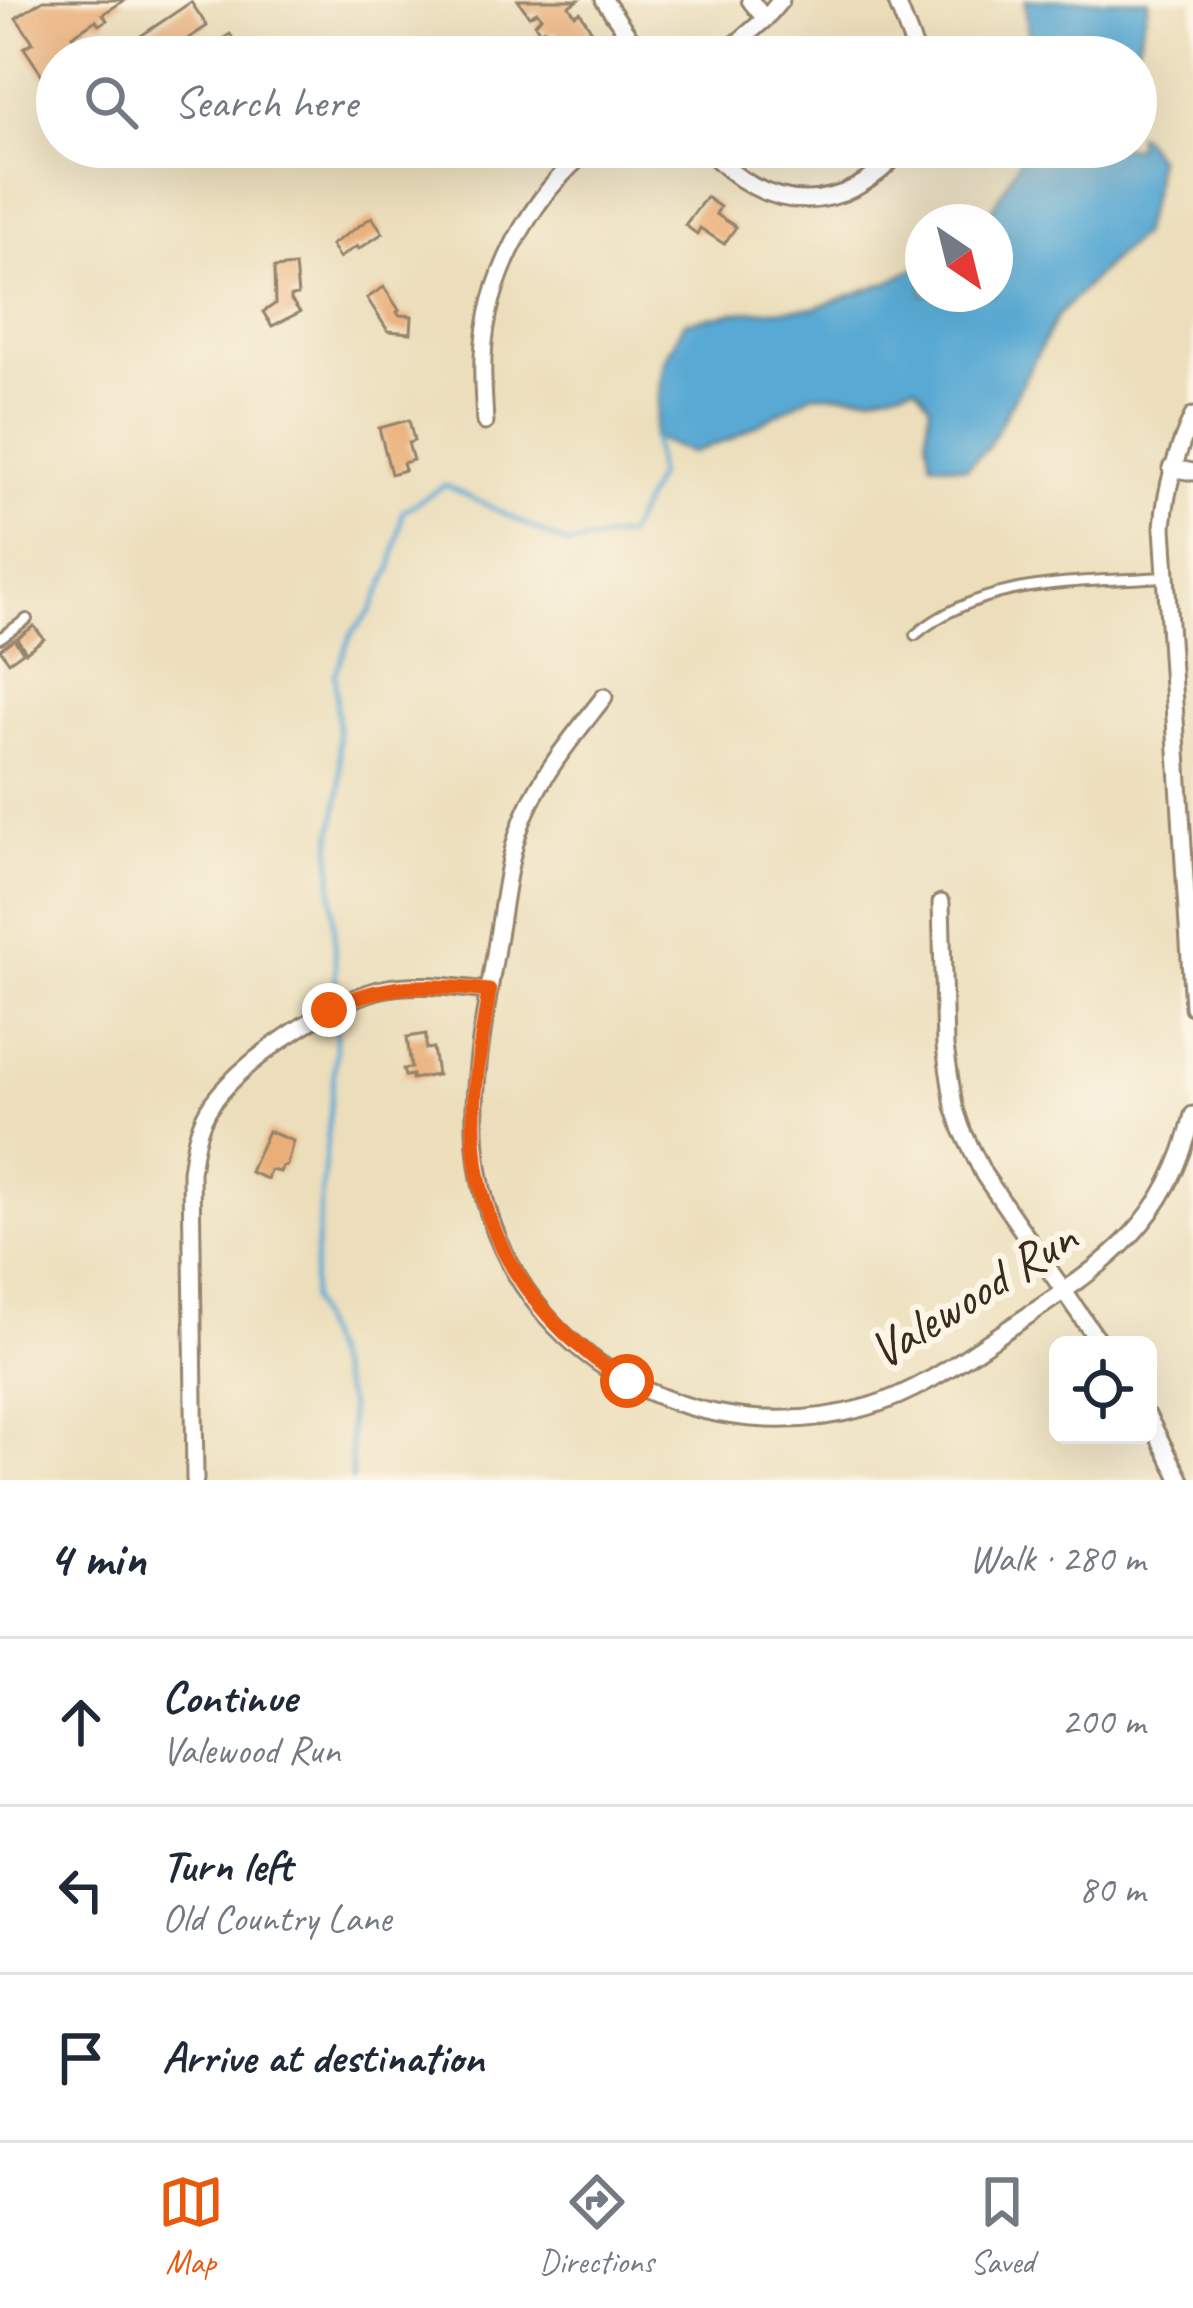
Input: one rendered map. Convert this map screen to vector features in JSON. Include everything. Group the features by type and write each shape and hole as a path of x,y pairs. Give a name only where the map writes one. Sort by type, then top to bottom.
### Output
{"street":[{"path":"604,0 629,36"},
{"path":"750,0 765,19"},
{"path":"745,36 781,0"},
{"path":"896,0 910,36"},
{"path":"485,422 483,355 496,285 531,214 570,168"},
{"path":"726,168 751,187 795,199 838,196 884,168"},
{"path":"1193,416 1172,468 1163,527 1193,1007"},
{"path":"1172,468 1193,472"},
{"name":"Valewood Run","path":"604,698 537,789 516,836 489,991 473,1125 488,1212 510,1264 545,1314 596,1362 675,1402 724,1416 793,1420 870,1406 938,1376 1123,1246 1144,1223 1175,1171 1193,1115"},
{"path":"941,903 945,1047 962,1130 984,1175 1095,1336"},
{"path":"195,1480 190,1172 205,1114 248,1066 345,1001 407,986 489,991"},
{"path":"1157,1435 1180,1480"}],"lane":[{"path":"915,635 945,615 1008,590 1166,577"},
{"path":"0,638 27,619"}],"water":[{"path":"1025,0 1149,0 1140,36 1028,36"},
{"path":"1015,168 1155,168 1141,234 1058,315 988,447 966,468 931,462 930,404 916,385 871,395 814,394 729,440 691,453 653,438 664,361 685,322 735,312 814,308 905,274 905,312 1013,312 1013,204 995,204"}],"building":[{"path":"43,0 125,0 103,14 107,20 99,25 96,20 72,36 36,36 36,66 24,48 33,42 16,18"},
{"path":"518,0 578,0 569,6 575,15 580,12 591,36 558,36 555,31 548,36 535,24 541,17 537,12 529,16"},
{"path":"191,2 207,26 192,36 141,36"},
{"path":"706,197 720,207 716,214 736,227 724,244 700,228 697,234 685,225"},
{"path":"372,217 383,233 339,258 331,245"},
{"path":"295,266 298,295 291,300 300,312 272,326 263,312 275,304 274,268"},
{"path":"384,287 399,315 412,316 411,333 388,331 367,298"},
{"path":"409,420 413,460 403,463 405,470 391,474 379,428"},
{"path":"34,626 44,639 26,652 17,638"},
{"path":"14,639 23,652 9,662 0,649"},
{"path":"426,1034 426,1049 433,1048 437,1075 412,1079 403,1069 411,1068 407,1037"},
{"path":"268,1131 293,1141 287,1165 280,1172 270,1170 267,1179 250,1172"}],"waterway":[{"path":"336,989 331,845 341,786 335,674 352,633 371,611 392,567 403,511 445,485 568,545 627,535 657,476 653,438"},
{"path":"336,1020 311,1300 349,1406 352,1480"}],"route":[{"path":"329,1010 386,988 489,991 473,1125 488,1212 510,1264 545,1314 569,1340 627,1381"}]}
